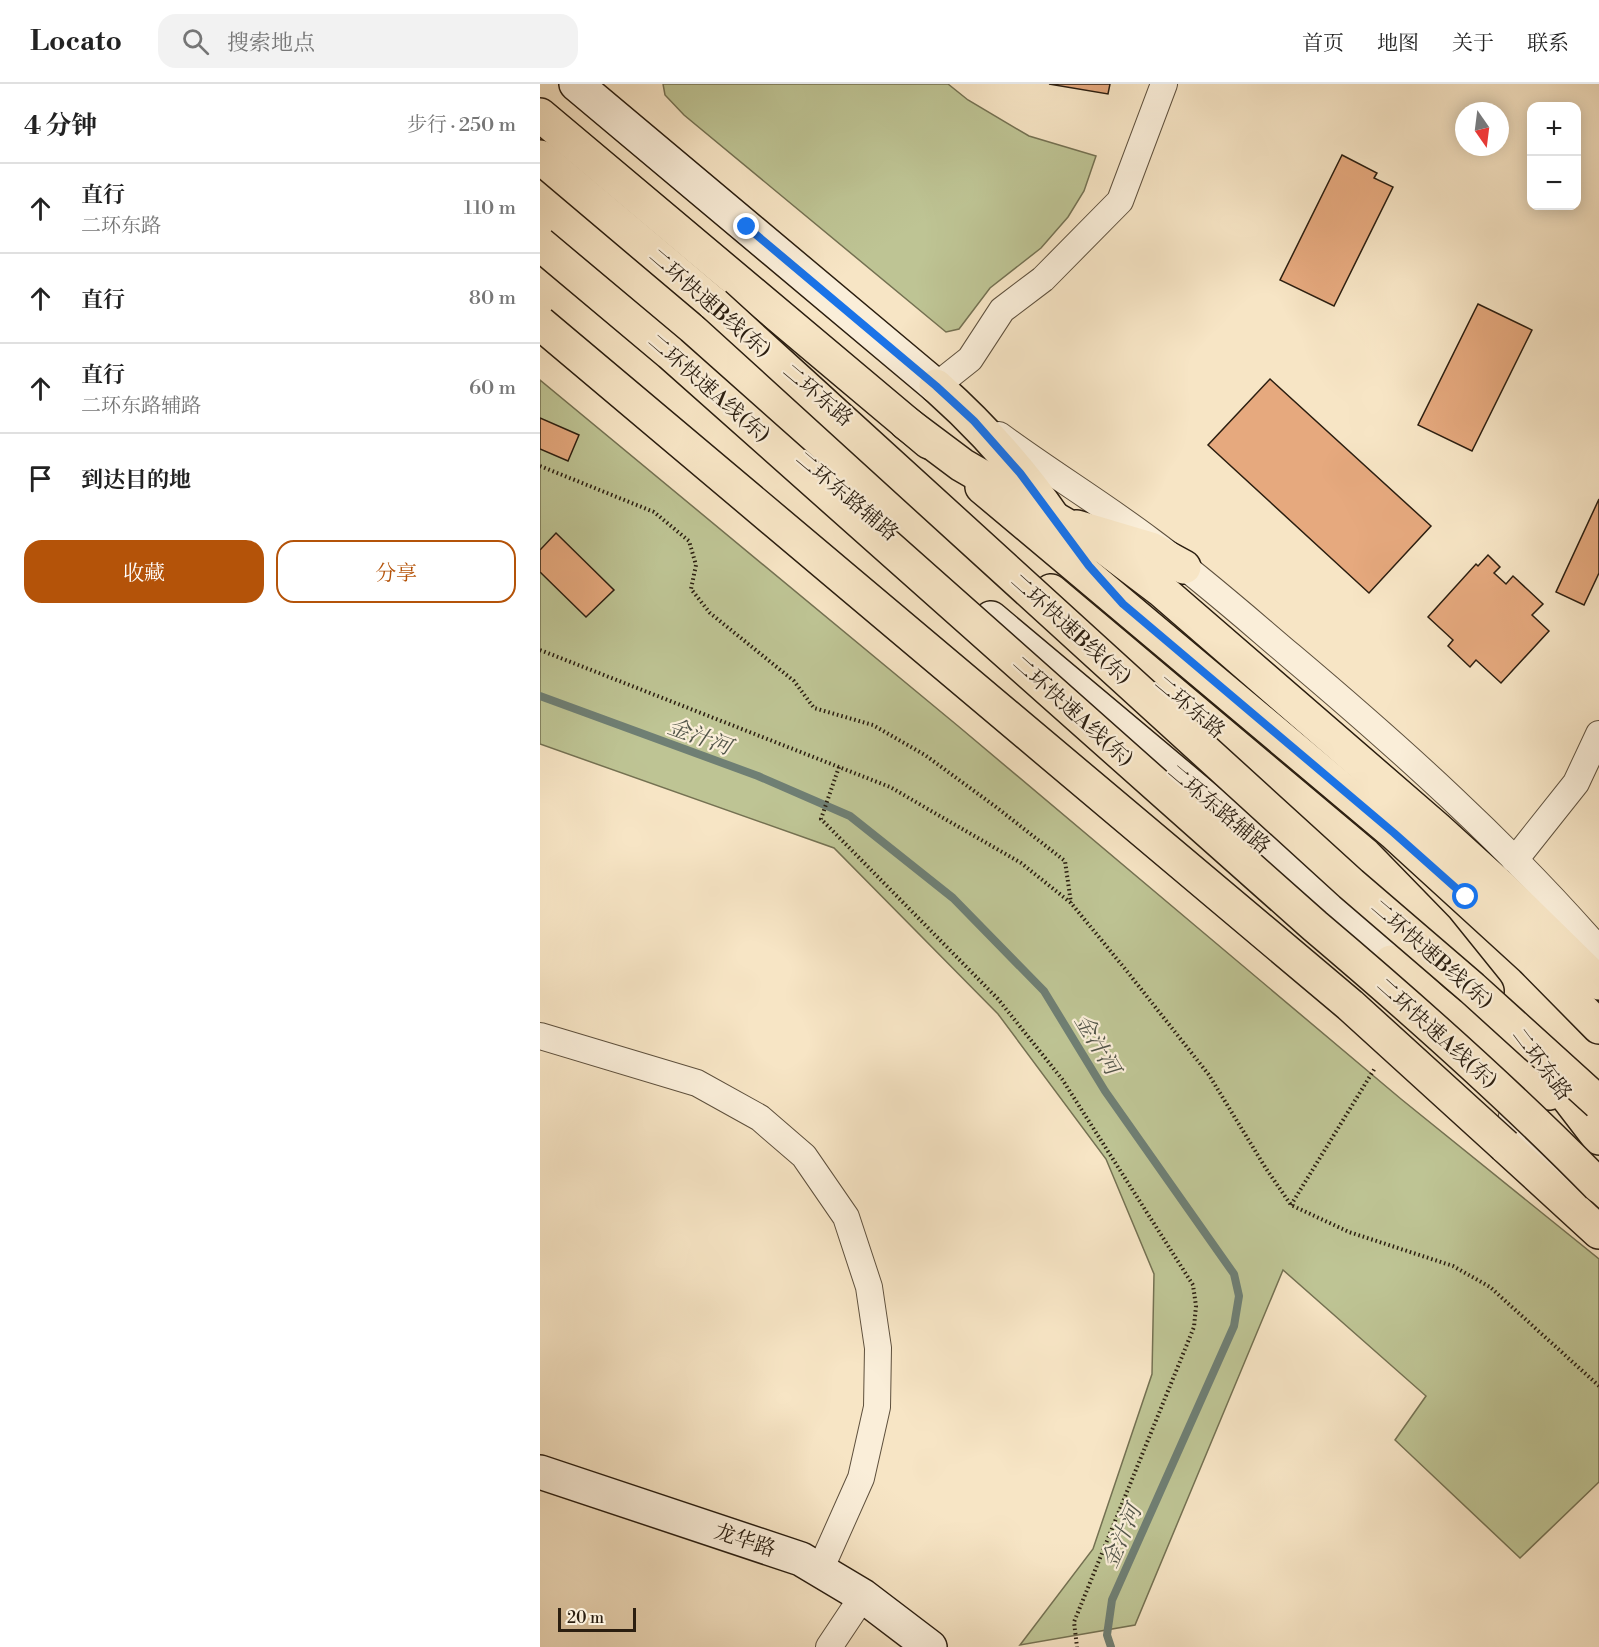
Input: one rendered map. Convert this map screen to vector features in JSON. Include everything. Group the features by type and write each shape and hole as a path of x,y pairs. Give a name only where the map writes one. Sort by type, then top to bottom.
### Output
{"main road":[{"name":"二环东路","path":"540,115 1434,869 1532,959 1599,1027"},
{"name":"二环东路","path":"540,159 1328,824 1390,879 1464,961 1599,1138"},
{"name":"二环快速B线(东)","path":"540,159 714,303 1351,884 1472,988 1599,1103"},
{"name":"二环快速A线(东)","path":"540,244 670,353 1375,977 1488,1078 1599,1186"},
{"path":"540,323 1350,1005 1599,1232"},
{"path":"936,386 998,447 1089,566 1135,616"},
{"path":"906,423 970,470 1107,549 1161,590 1436,828 1502,888 1599,983"},
{"path":"1054,518 1151,549 1184,567"},
{"path":"1391,962 1434,1002 1560,1101 1599,1138"}],"street":[{"path":"576,84 936,386 1007,441 1121,519 1184,567 1355,710 1455,801 1514,859 1599,950"},
{"path":"936,386 970,359 1002,310 1043,279 1120,201 1164,84"},
{"name":"二环东路辅路","path":"540,238 1333,905 1391,962 1538,1150 1599,1221"},
{"path":"540,265 633,316"},
{"path":"1514,859 1576,783 1599,734"},
{"path":"540,1036 697,1083 760,1118 804,1156 846,1217 869,1287 878,1347 877,1407 861,1478 820,1570"},
{"name":"龙华路","path":"540,1472 801,1559 863,1596 930,1647"},
{"path":"830,1647 863,1596"}],"path":[{"path":"540,466 654,512 689,541 696,565 691,589 710,613 794,681 814,708 873,724 925,755 1065,861 1071,903"},
{"path":"540,650 890,787 1021,862 1071,903 1209,1075 1291,1205 1349,1232 1454,1266 1490,1287 1599,1386"},
{"path":"839,767 821,819 998,999 1055,1070 1193,1285 1196,1306 1194,1327 1074,1622 1077,1647"},
{"path":"1291,1205 1379,1062"}],"green space":[{"path":"663,84 948,84 968,100 1029,136 1096,156 1084,191 1068,217 1041,248 990,288 959,329 946,332 684,115 665,95"},
{"path":"540,380 958,726 1401,1099 1599,1259 1599,1482 1520,1558 1395,1440 1426,1396 1283,1270 1135,1625 1020,1645 1093,1549 1152,1374 1154,1274 1106,1159 998,1014 834,848 540,744"}],"building":[{"path":"1049,84 1110,84 1108,94"},
{"path":"1342,155 1377,173 1374,178 1393,187 1334,306 1280,280"},
{"path":"1478,304 1532,330 1472,451 1418,425"},
{"path":"1270,379 1431,526 1369,593 1208,445"},
{"path":"540,418 579,435 568,461 540,449"},
{"path":"1599,499 1599,573 1584,605 1556,592"},
{"path":"556,533 614,590 586,617 540,572 540,550"},
{"path":"1488,555 1500,567 1494,573 1506,584 1513,576 1543,604 1532,615 1549,631 1501,683 1476,660 1470,667 1448,646 1453,640 1428,617 1476,564 1478,566"}],"waterway":[{"name":"金汁河","path":"540,696 758,776 850,816 953,898 1044,991 1105,1091 1234,1274 1239,1296 1234,1326 1112,1600 1107,1635 1111,1647"}],"route":[{"path":"747,227 936,386 974,421 1033,489 1089,566 1135,616 1394,833 1466,897"}]}
